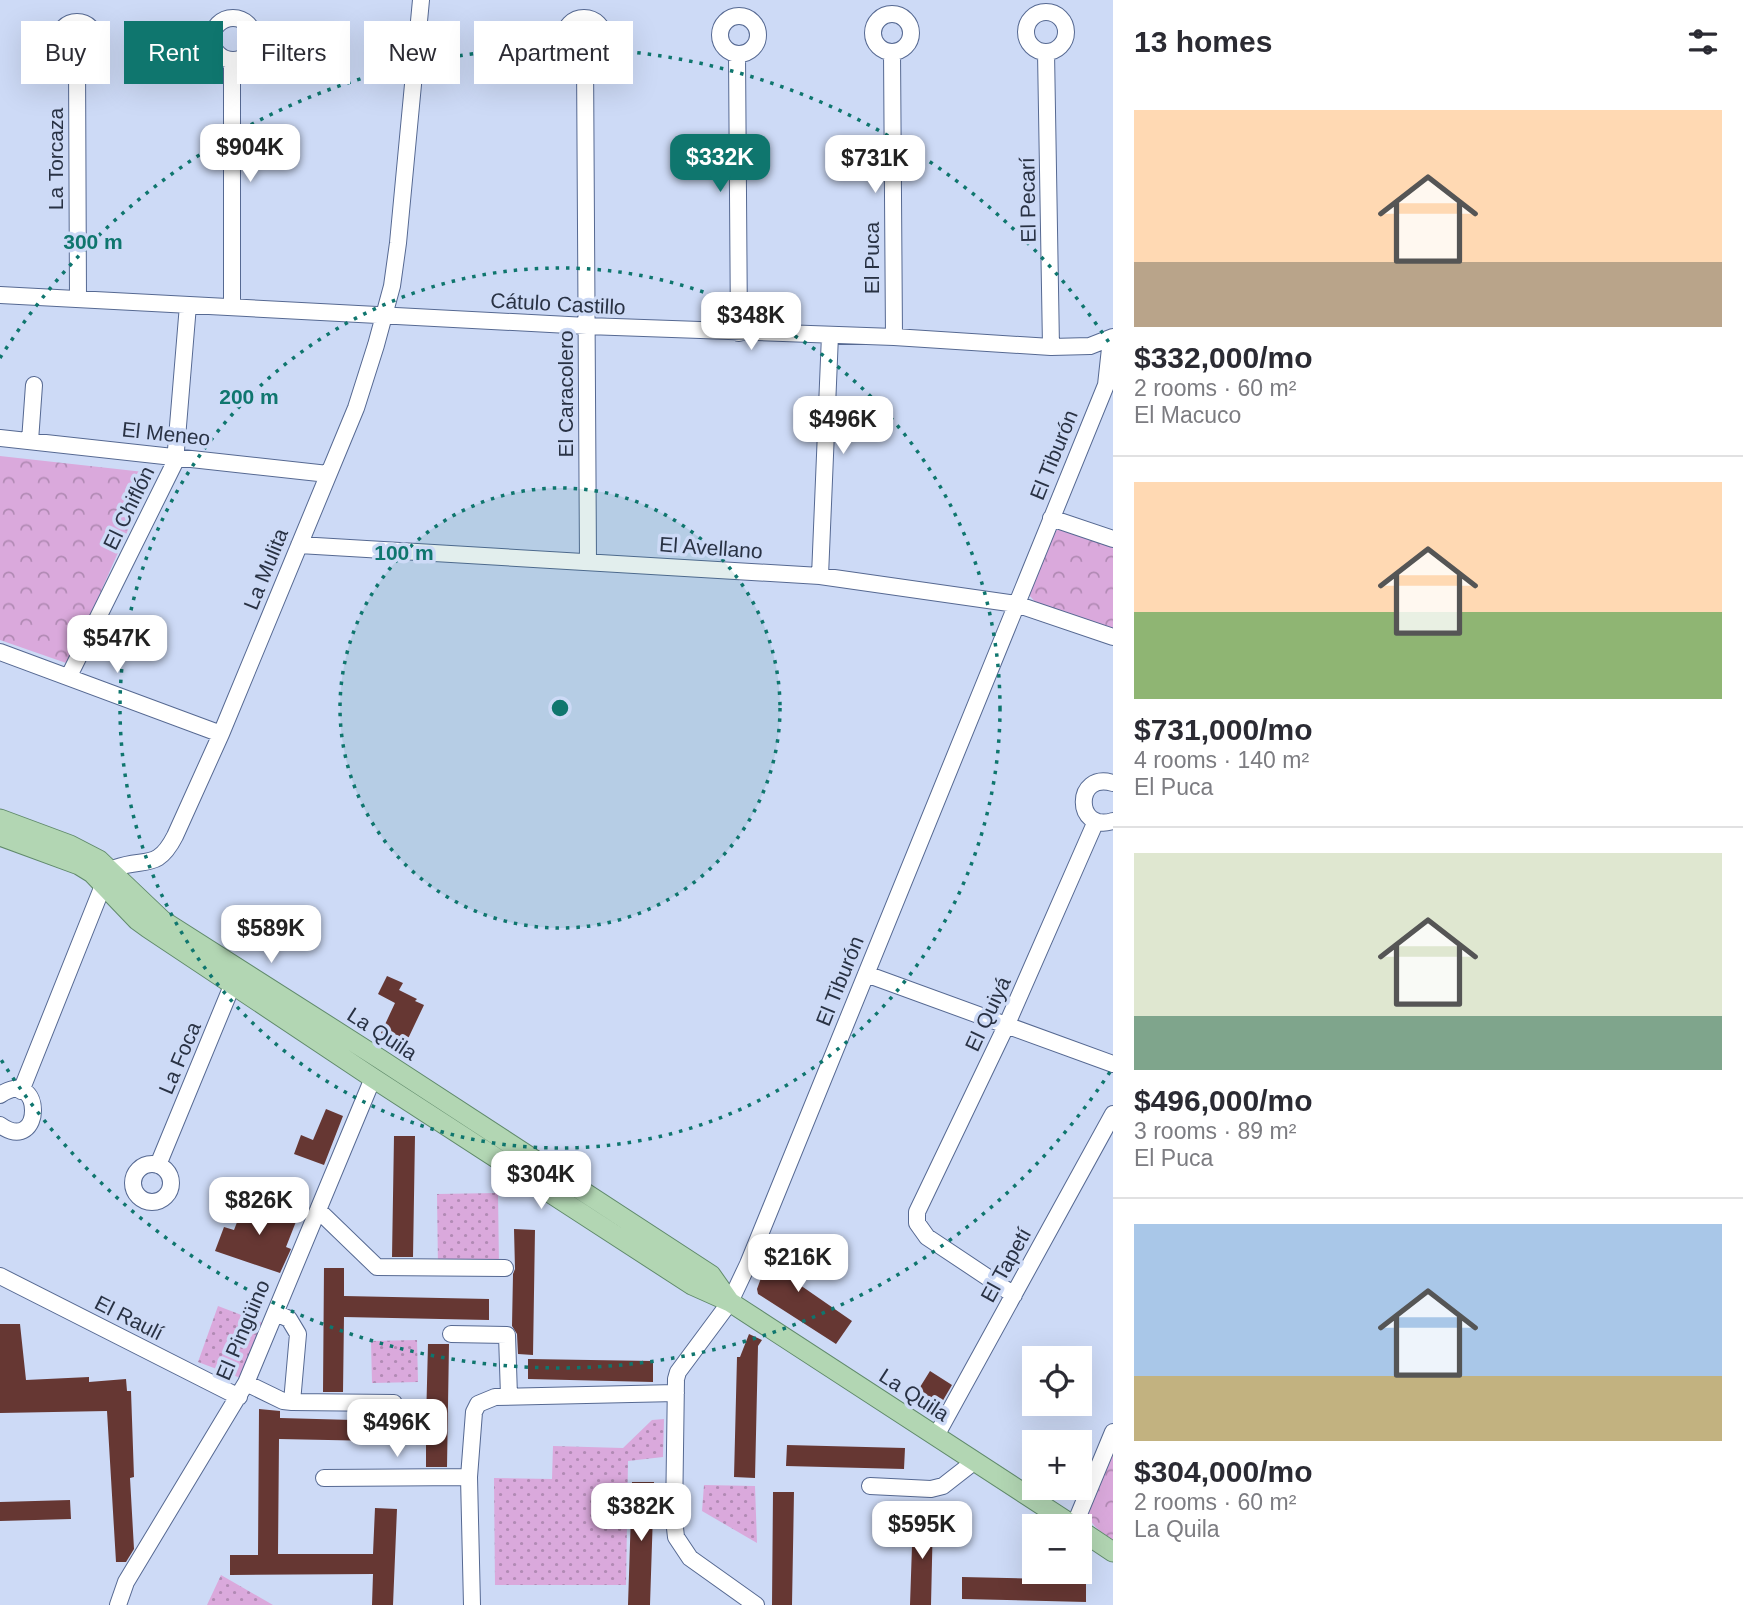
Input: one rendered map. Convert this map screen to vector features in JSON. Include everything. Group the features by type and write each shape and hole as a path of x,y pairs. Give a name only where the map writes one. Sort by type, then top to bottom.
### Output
{"main road":[{"name":"La Quila","path":"0,819 70,845 99,860 137,920 380,1059 711,1275 730,1302"},
{"name":"La Quila","path":"0,835 108,877"},
{"name":"La Quila","path":"236,977 373,1078 700,1290 730,1302 1056,1514"},
{"name":"El Pingüino","path":"373,1078 380,1059"},
{"path":"1092,1538 1113,1552"}],"street":[{"name":"La Mulita","path":"108,877 120,866 161,858 168,850 220,734 356,408 392,286 421,0"},
{"name":"El Puca","path":"892,51 894,337"},
{"name":"El Pecarí","path":"1046,52 1051,347"},
{"path":"737,54 739,333"},
{"path":"232,60 232,307"},
{"name":"La Torcaza","path":"77,84 78,299"},
{"name":"El Caracolero","path":"585,84 587,562"},
{"name":"Cátulo Castillo","path":"0,295 587,327 894,337 1051,347 1090,346 1112,338"},
{"name":"El Chiflón","path":"69,676 172,470 188,305"},
{"path":"820,576 830,335"},
{"name":"El Tiburón","path":"756,1605 690,1558 676,1537 678,1372 730,1302 748,1264 1051,518 1109,386 1112,338"},
{"path":"30,441 33,386"},
{"name":"El Meneo","path":"0,438 328,474"},
{"path":"1051,518 1113,539"},
{"name":"El Avellano","path":"299,545 820,576 1016,604 1113,637"},
{"path":"0,652 220,734"},
{"path":"1113,783 1100,781 1094,784 1085,793 1083,800 1086,813 1096,821 1113,821"},
{"name":"El Quiyá","path":"1014,1295 928,1237 917,1223 917,1212 1007,1024 1096,821"},
{"path":"21,1091 108,877"},
{"path":"866,974 1113,1064"},
{"name":"La Foca","path":"158,1164 236,977"},
{"name":"El Pingüino","path":"118,1605 126,1582 243,1390 373,1078"},
{"path":"0,1095 8,1091 21,1091 27,1095 34,1107 32,1121 23,1129 14,1131 0,1125"},
{"name":"El Tapetí","path":"936,1436 1113,1114"},
{"path":"318,1210 377,1267 505,1268"},
{"name":"El Raulí","path":"0,1276 243,1390 292,1402"},
{"path":"275,1313 289,1320 298,1334 292,1402 394,1403"},
{"path":"451,1334 507,1335 509,1396"},
{"path":"472,1605 469,1477 474,1412 478,1404 485,1399 509,1396 676,1393"},
{"path":"1079,1514 1113,1432"},
{"path":"870,1486 931,1489 943,1486 975,1461"},
{"path":"324,1478 469,1477"}],"green space":[{"path":"0,456 153,473 69,664 0,640"},
{"path":"1057,530 1067,530 1113,544 1113,632 1038,605 1029,595 1028,588 1052,535"},
{"path":"498,1193 499,1267 438,1268 437,1194"},
{"path":"218,1306 268,1325 246,1380 198,1362"},
{"path":"417,1340 418,1382 372,1383 371,1341"},
{"path":"664,1419 663,1457 628,1461 626,1585 495,1585 494,1478 552,1479 553,1446 623,1448 652,1420"},
{"path":"1113,1448 1113,1540 1093,1524 1092,1514 1088,1514"},
{"path":"704,1485 755,1486 757,1543 702,1511"},
{"path":"221,1575 273,1605 207,1605"}],"building":[{"path":"387,976 403,983 399,990 424,1005 405,1045 381,1033 395,1003 378,994"},
{"path":"326,1109 343,1116 324,1165 294,1154 301,1135 313,1140"},
{"path":"394,1136 415,1136 413,1257 392,1257"},
{"path":"246,1199 297,1219 286,1247 291,1249 280,1273 215,1251 224,1227 234,1230"},
{"path":"514,1229 535,1230 533,1355 518,1354 517,1334 512,1326"},
{"path":"777,1235 800,1250 787,1276 852,1321 836,1344 758,1294 757,1289"},
{"path":"324,1268 344,1268 344,1296 489,1299 489,1320 344,1317 343,1392 323,1392"},
{"path":"0,1324 20,1324 26,1380 89,1377 89,1382 126,1379 127,1391 131,1391 134,1477 130,1478 134,1549 126,1562 116,1562 107,1411 0,1413"},
{"path":"749,1334 762,1340 758,1346 755,1478 734,1477 737,1357 740,1357"},
{"path":"428,1344 449,1344 447,1467 426,1467 426,1442 279,1439 278,1554 373,1554 375,1508 397,1509 393,1605 372,1605 373,1574 230,1575 230,1555 258,1555 259,1409 280,1411 280,1418 426,1422"},
{"path":"528,1359 653,1361 653,1382 528,1379"},
{"path":"930,1371 952,1385 935,1414 912,1400"},
{"path":"787,1445 905,1448 904,1469 786,1466"},
{"path":"632,1482 654,1482 650,1605 628,1605"},
{"path":"773,1492 794,1492 792,1605 772,1605"},
{"path":"70,1500 71,1519 0,1521 0,1502"},
{"path":"913,1517 933,1517 931,1605 910,1605"},
{"path":"962,1577 1022,1578 1022,1584 1086,1584 1086,1602 962,1599"}]}
